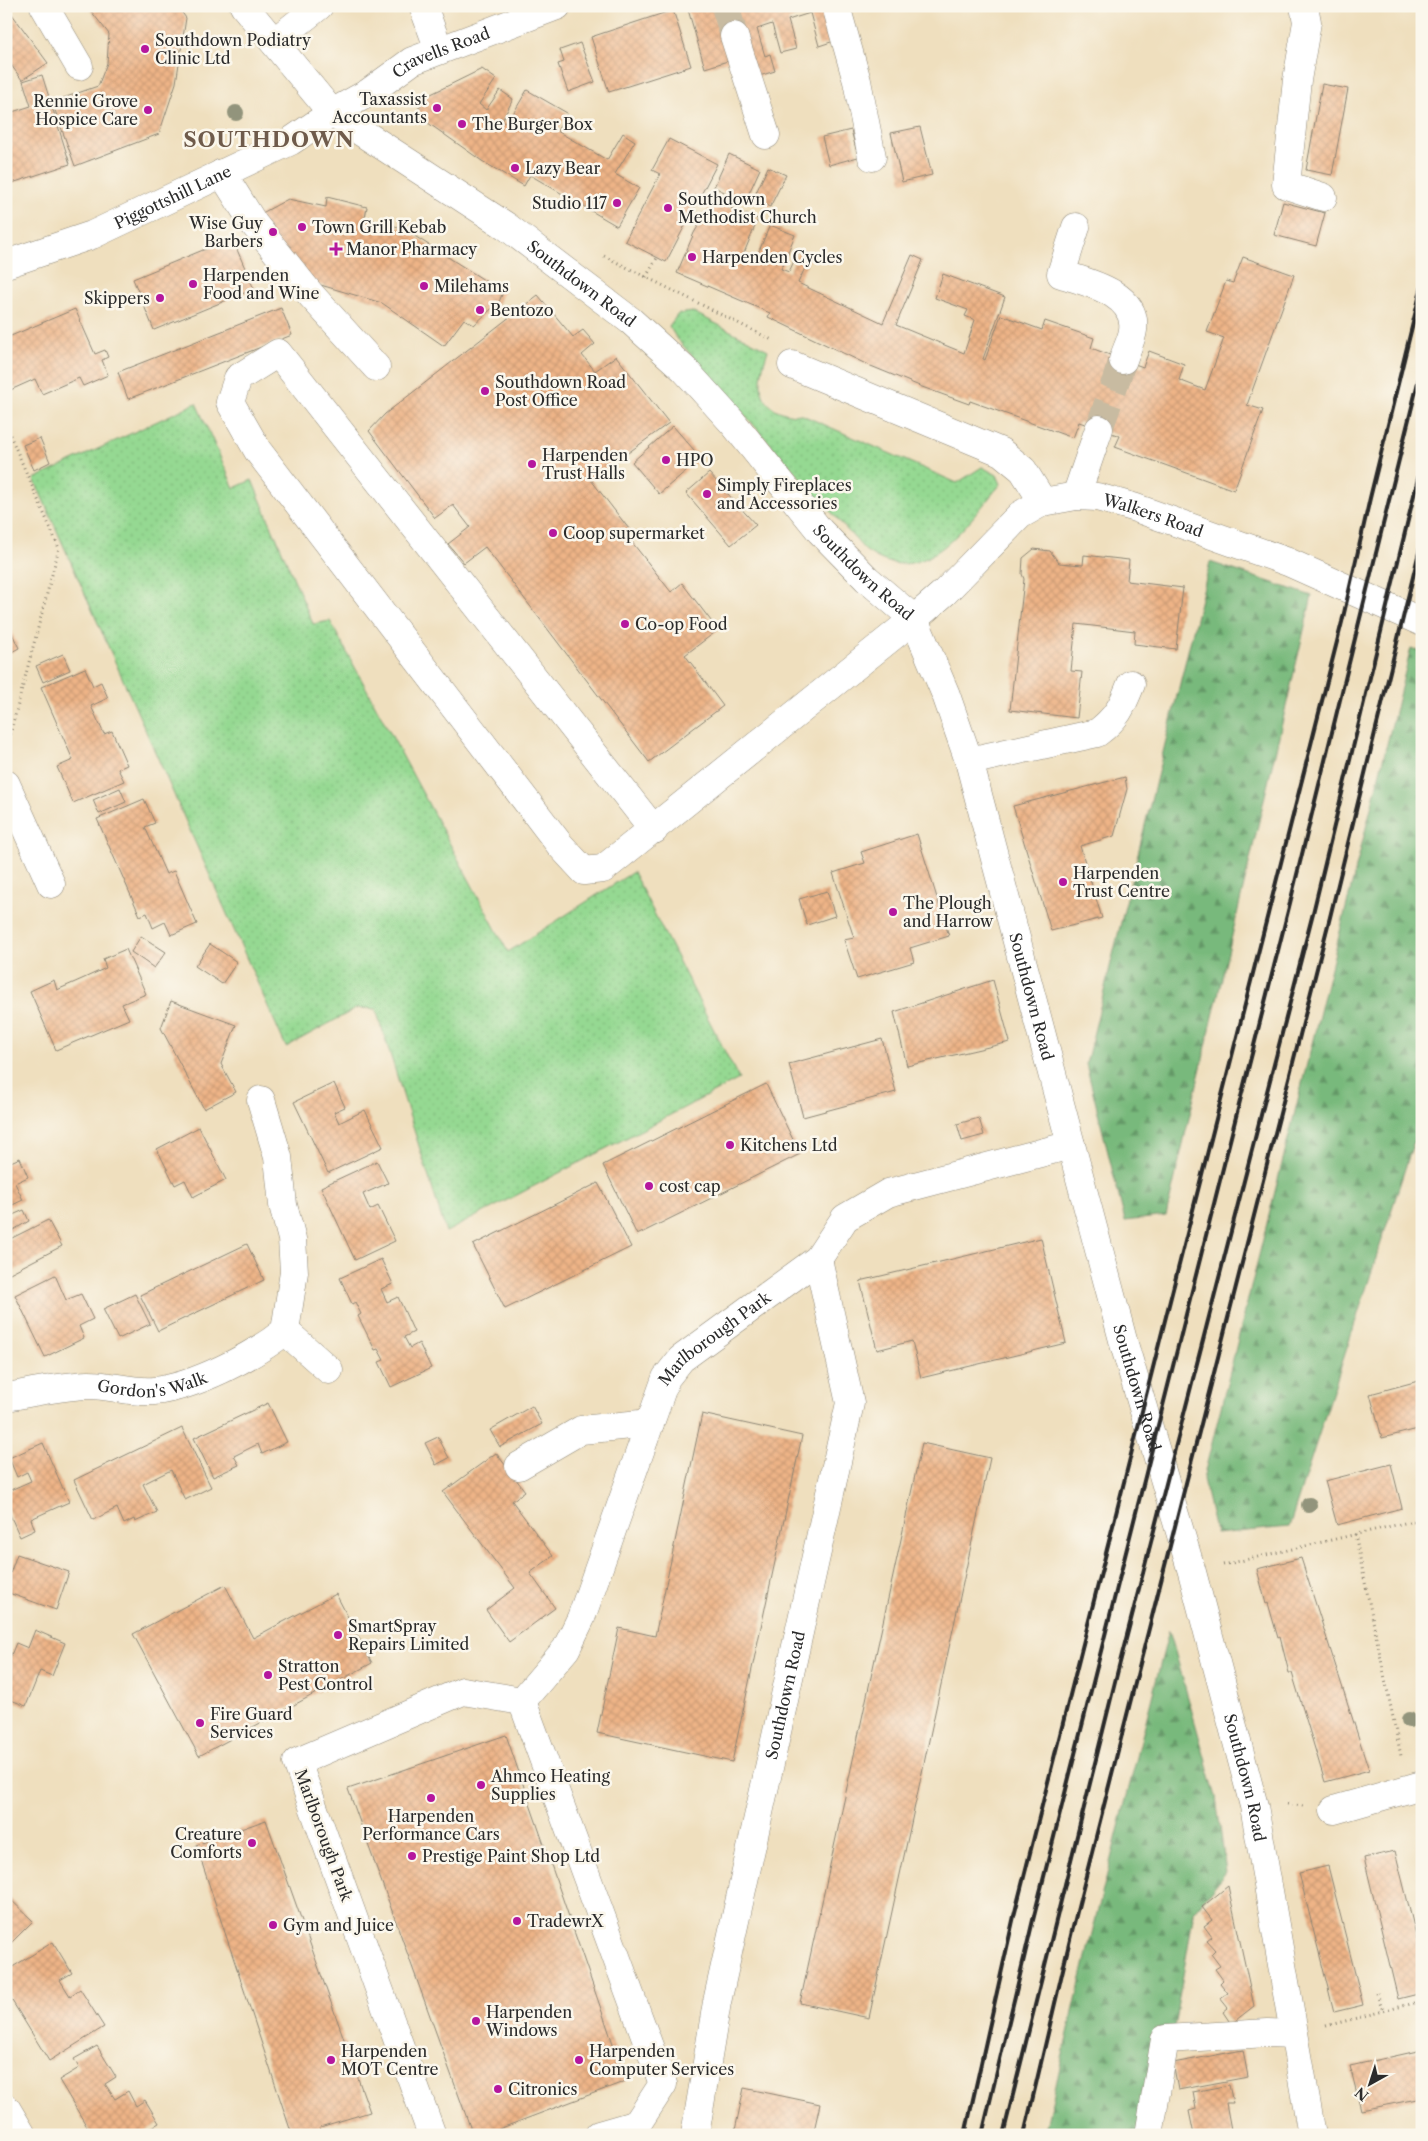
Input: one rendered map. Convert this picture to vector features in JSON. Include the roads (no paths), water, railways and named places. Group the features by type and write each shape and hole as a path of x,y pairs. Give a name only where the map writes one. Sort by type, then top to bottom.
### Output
{"street":[{"path":"44,6 79,66"},
{"name":"Southdown Road","path":"244,6 332,113 506,226 631,321 685,370 733,423 820,531 868,579 914,619 946,695 969,761 1124,1344 1192,1572 1254,1806 1312,2135"},
{"path":"274,42 319,6"},
{"path":"423,6 440,50"},
{"name":"Cravells Road","path":"332,113 368,93 412,61 558,6"},
{"path":"836,6 857,81 872,158"},
{"path":"1304,6 1307,22 1297,80 1286,185 1323,197"},
{"path":"734,36 766,135"},
{"name":"Piggottshill Lane","path":"6,264 92,235 291,141 332,113"},
{"path":"222,173 254,224 311,295 376,367"},
{"path":"1076,226 1061,274 1109,290 1125,304 1132,318 1133,330 1123,360"},
{"name":"Walkers Road","path":"654,830 278,353 238,378 230,402 258,451 560,845 584,871 603,869 654,830 914,619 945,592 1020,515 1043,502 1076,496 1097,497 1133,507 1288,562 1422,622"},
{"path":"786,355 1000,452 1023,470 1043,502"},
{"path":"1076,496 1099,429"},
{"path":"969,761 1097,733 1113,720 1123,705 1131,684"},
{"path":"6,784 16,831 51,884"},
{"path":"261,1100 278,1157 283,1205 292,1239 294,1272 285,1331 329,1370"},
{"name":"Marlborough Park","path":"432,2135 297,1762 463,1691 522,1701 566,1648 581,1618 666,1378 681,1359 818,1259 845,1218 888,1193 1071,1145"},
{"name":"Southdown Road","path":"695,2135 717,2002 850,1403 818,1259"},
{"name":"Gordon's Walk","path":"6,1398 57,1388 91,1385 127,1391 154,1391 184,1386 266,1346 285,1331"},
{"path":"519,1466 582,1430 650,1423"},
{"path":"522,1701 663,2084 637,2124 599,2135"},
{"path":"1334,1810 1415,1786"},
{"path":"1149,2135 1165,2040 1268,2033 1294,2034"},
{"path":"6,2108 22,2135"}],"tunnel":[{"path":"725,6 734,36"},
{"path":"1099,429 1123,360"}],"railway":[{"path":"965,2135 1014,1916 1342,622 1422,286"},
{"path":"982,2135 1033,1920 1289,907 1422,366"},
{"path":"1003,2135 1118,1670 1313,913 1422,462"},
{"path":"1024,2135 1072,1931 1330,917 1422,540"}],"place":[{"name":"Southdown Podiatry Clinic Ltd","path":"145,49"},
{"name":"Taxassist Accountants","path":"437,108"},
{"name":"Rennie Grove Hospice Care","path":"148,110"},
{"name":"The Burger Box","path":"462,124"},
{"name":"Lazy Bear","path":"515,168"},
{"name":"Studio 117","path":"617,203"},
{"name":"Southdown Methodist Church","path":"668,208"},
{"name":"Town Grill Kebab","path":"302,227"},
{"name":"Wise Guy Barbers","path":"273,232"},
{"name":"Manor Pharmacy","path":"336,249"},
{"name":"Harpenden Cycles","path":"692,257"},
{"name":"Harpenden Food and Wine","path":"193,284"},
{"name":"Milehams","path":"424,286"},
{"name":"Skippers","path":"160,298"},
{"name":"Bentozo","path":"480,310"},
{"name":"Southdown Road Post Office","path":"485,391"},
{"name":"HPO","path":"666,460"},
{"name":"Harpenden Trust Halls","path":"532,464"},
{"name":"Simply Fireplaces and Accessories","path":"707,494"},
{"name":"Coop supermarket","path":"553,533"},
{"name":"Co-op Food","path":"625,624"},
{"name":"Harpenden Trust Centre","path":"1063,882"},
{"name":"The Plough and Harrow","path":"893,912"},
{"name":"Kitchens Ltd","path":"730,1145"},
{"name":"cost cap","path":"649,1186"},
{"name":"SmartSpray Repairs Limited","path":"338,1635"},
{"name":"Stratton Pest Control","path":"268,1675"},
{"name":"Fire Guard Services","path":"200,1723"},
{"name":"Ahmco Heating Supplies","path":"481,1785"},
{"name":"Harpenden Performance Cars","path":"431,1798"},
{"name":"Creature Comforts","path":"252,1843"},
{"name":"Prestige Paint Shop Ltd","path":"412,1856"},
{"name":"TradewrX","path":"517,1921"},
{"name":"Gym and Juice","path":"273,1925"},
{"name":"Harpenden Windows","path":"476,2021"},
{"name":"Harpenden MOT Centre","path":"331,2060"},
{"name":"Harpenden Computer Services","path":"579,2060"},
{"name":"Citronics","path":"498,2089"}],"district":[{"name":"SOUTHDOWN","path":"269,140"}]}
